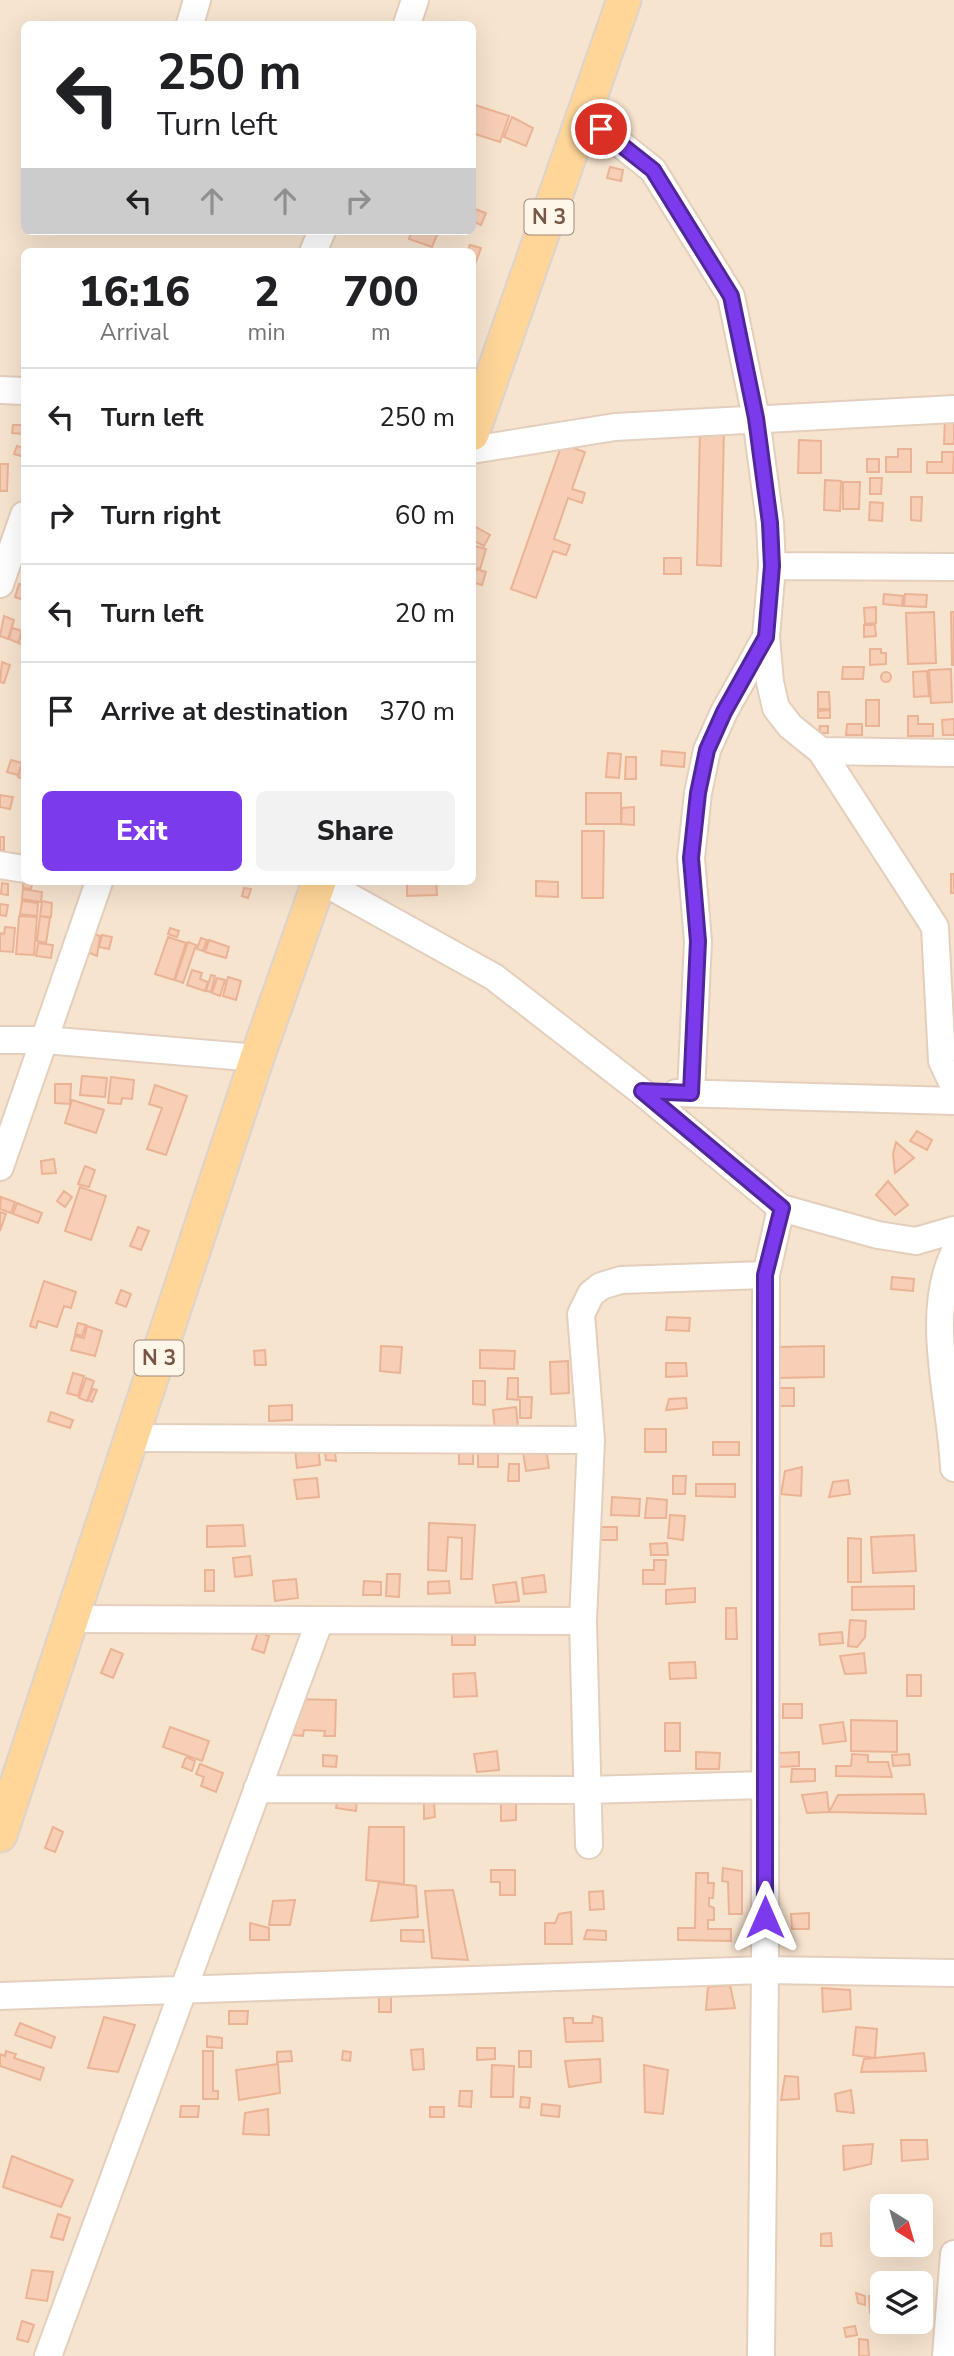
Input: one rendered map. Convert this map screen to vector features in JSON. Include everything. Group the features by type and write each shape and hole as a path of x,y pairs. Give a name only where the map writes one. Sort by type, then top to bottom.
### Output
{"main road":[{"name":"N 3","path":"478,402 624,0"},
{"name":"N 3","path":"0,1835 257,1058 320,885"}],"street":[{"path":"191,21 197,0"},
{"path":"408,21 415,0"},
{"path":"584,115 653,170 731,296 756,418 772,566 766,637 770,682 776,708 790,726 821,751 945,926 942,1061 954,1086"},
{"path":"0,390 21,391"},
{"path":"476,449 615,427 954,409"},
{"path":"1,578 21,523"},
{"path":"772,566 954,567"},
{"path":"691,1093 698,941 691,858 698,793 707,750 724,712 766,637"},
{"path":"821,751 954,753"},
{"path":"0,865 21,868"},
{"path":"0,1167 98,885"},
{"path":"326,885 494,977 642,1091 782,1208 878,1235 916,1241 954,1230"},
{"path":"0,1040 45,1040 257,1058"},
{"path":"642,1091 954,1101"},
{"path":"761,2356 765,1969 765,1275 782,1208"},
{"path":"954,1253 946,1269 939,1310 954,1454"},
{"path":"589,1844 583,1621 591,1440 581,1314 591,1294 601,1286 621,1280 765,1275"},
{"path":"133,1438 591,1440"},
{"path":"72,1619 583,1621"},
{"path":"48,2356 320,1620"},
{"path":"257,1789 587,1790 765,1785"},
{"path":"0,1996 765,1969 954,1973"},
{"path":"946,2356 954,2253"}],"shaded area":[{"path":"0,0 954,0 954,2356 0,2356"}],"building":[{"path":"476,105 509,116 500,142 476,134"},
{"path":"512,117 533,128 526,146 504,137"},
{"path":"610,167 623,170 621,181 607,178"},
{"path":"476,209 486,213 481,225 476,223"},
{"path":"410,235 437,235 432,247 409,239"},
{"path":"470,245 481,248 476,262 476,248 469,248"},
{"path":"945,417 954,417 954,444 944,444"},
{"path":"13,425 21,425 21,434 12,433"},
{"path":"700,429 724,429 721,566 697,565"},
{"path":"799,440 821,441 821,473 798,473"},
{"path":"562,444 585,452 572,489 585,493 582,503 568,498 554,539 570,545 566,555 553,551 536,598 511,589"},
{"path":"17,446 21,447 21,456 14,454"},
{"path":"898,449 911,449 911,472 886,472 886,457 898,457"},
{"path":"942,452 954,452 953,473 927,473 927,462 942,462"},
{"path":"867,459 879,459 879,472 867,472"},
{"path":"0,464 8,464 7,491 0,491"},
{"path":"870,478 882,478 881,494 870,494"},
{"path":"825,480 841,481 840,511 824,510"},
{"path":"843,482 860,482 859,509 843,509"},
{"path":"911,497 922,497 921,521 911,520"},
{"path":"870,502 883,503 882,521 869,520"},
{"path":"476,527 490,535 484,546 476,542"},
{"path":"476,546 486,549 480,569 476,568"},
{"path":"664,558 681,558 681,574 664,574"},
{"path":"476,569 486,572 482,585 476,583"},
{"path":"19,584 21,599 15,597"},
{"path":"884,594 903,596 902,606 883,604"},
{"path":"905,594 927,595 926,607 904,606"},
{"path":"876,607 876,623 865,624 864,608"},
{"path":"934,612 936,663 908,664 906,613"},
{"path":"951,612 954,612 954,665 952,665"},
{"path":"4,616 14,620 8,639 0,636"},
{"path":"864,625 875,625 876,636 864,637"},
{"path":"12,628 21,631 18,643 9,639"},
{"path":"870,649 881,649 881,653 886,653 886,664 870,665"},
{"path":"2,662 10,665 4,683 0,682"},
{"path":"843,667 864,667 863,679 842,679"},
{"path":"951,669 952,702 931,703 929,670"},
{"path":"927,671 929,696 914,697 913,672"},
{"path":"886,672 890,673 890,681 886,682 882,681 881,677 882,673"},
{"path":"818,692 829,692 830,709 818,709"},
{"path":"866,700 879,700 879,726 866,726"},
{"path":"830,710 830,718 818,718 818,711"},
{"path":"908,716 918,716 918,724 933,724 933,736 908,736"},
{"path":"954,719 954,735 943,735 942,720"},
{"path":"847,724 862,724 862,735 846,735"},
{"path":"820,726 828,726 828,733 819,733"},
{"path":"662,751 685,753 684,767 661,765"},
{"path":"608,753 621,754 619,778 606,777"},
{"path":"626,757 636,757 636,779 625,779"},
{"path":"11,760 21,763 18,775 7,772"},
{"path":"586,793 621,793 621,824 586,824"},
{"path":"0,795 13,797 10,809 0,807"},
{"path":"634,807 634,825 621,824 622,808"},
{"path":"582,831 604,831 603,898 582,898"},
{"path":"0,837 4,837 4,850 0,850"},
{"path":"951,874 954,874 954,893 951,893"},
{"path":"536,881 558,882 558,897 536,896"},
{"path":"2,883 8,884 8,895 1,894"},
{"path":"407,885 436,885 437,895 407,896"},
{"path":"244,888 251,889 248,898 242,896"},
{"path":"23,889 42,892 41,902 22,899"},
{"path":"22,901 38,903 37,916 20,914"},
{"path":"42,901 52,903 51,917 40,916"},
{"path":"0,904 8,905 6,916 0,915"},
{"path":"19,916 37,917 34,955 16,954"},
{"path":"40,916 50,918 46,943 37,941"},
{"path":"5,927 15,928 13,952 0,951 0,933 4,934"},
{"path":"170,928 179,931 177,937 168,934"},
{"path":"91,933 100,936 97,956 85,951"},
{"path":"102,935 112,937 109,949 99,947"},
{"path":"168,937 186,943 174,980 155,974"},
{"path":"201,938 207,940 203,951 197,949"},
{"path":"209,940 229,947 226,958 205,952"},
{"path":"188,942 196,945 183,983 175,980"},
{"path":"38,943 53,945 51,958 36,956"},
{"path":"192,970 202,973 200,979 208,982 205,991 187,985"},
{"path":"211,975 215,976 211,992 206,991"},
{"path":"228,977 241,981 236,1000 223,996"},
{"path":"217,978 225,980 220,996 212,993"},
{"path":"82,1076 107,1078 105,1097 80,1095"},
{"path":"111,1077 134,1080 132,1099 122,1098 121,1104 108,1103"},
{"path":"55,1084 71,1084 70,1104 55,1103"},
{"path":"155,1085 187,1096 166,1155 147,1149 162,1108 149,1104"},
{"path":"72,1100 104,1110 96,1133 65,1123"},
{"path":"917,1131 932,1140 927,1150 910,1141"},
{"path":"896,1142 914,1158 895,1173 893,1154"},
{"path":"54,1159 56,1173 42,1174 41,1161"},
{"path":"85,1166 95,1170 89,1187 78,1184"},
{"path":"888,1181 908,1205 895,1215 876,1195"},
{"path":"80,1187 106,1196 91,1240 65,1231"},
{"path":"64,1191 72,1197 65,1207 57,1201"},
{"path":"1,1197 15,1202 11,1213 0,1209"},
{"path":"17,1203 42,1213 38,1223 13,1214"},
{"path":"0,1212 6,1214 0,1231"},
{"path":"138,1227 149,1231 141,1250 130,1246"},
{"path":"892,1277 914,1279 913,1291 891,1289"},
{"path":"44,1281 76,1292 71,1308 64,1306 57,1327 38,1321 36,1328 30,1326"},
{"path":"121,1290 131,1294 126,1307 116,1303"},
{"path":"667,1317 690,1318 689,1331 666,1330"},
{"path":"78,1323 86,1325 82,1336 75,1334"},
{"path":"87,1326 102,1331 95,1356 71,1350 75,1336 84,1338"},
{"path":"381,1346 402,1347 400,1373 380,1371"},
{"path":"824,1346 824,1377 779,1378 778,1347"},
{"path":"265,1350 266,1365 255,1365 254,1351"},
{"path":"480,1350 515,1351 514,1369 480,1368"},
{"path":"568,1361 569,1393 551,1394 550,1362"},
{"path":"666,1363 686,1363 687,1376 666,1377"},
{"path":"73,1373 84,1376 78,1396 67,1393"},
{"path":"86,1378 94,1381 87,1401 79,1398"},
{"path":"508,1378 518,1378 518,1397 532,1397 531,1418 520,1418 520,1400 507,1399"},
{"path":"473,1381 485,1381 485,1405 473,1404"},
{"path":"776,1388 794,1388 794,1406 776,1406"},
{"path":"93,1389 97,1390 92,1402 88,1400"},
{"path":"686,1398 687,1408 666,1410 669,1399"},
{"path":"292,1405 292,1420 269,1421 269,1406"},
{"path":"516,1407 518,1427 495,1430 493,1410"},
{"path":"51,1412 73,1420 70,1428 48,1421"},
{"path":"645,1429 666,1429 666,1452 645,1452"},
{"path":"713,1442 739,1442 739,1455 713,1455"},
{"path":"318,1446 320,1465 297,1468 295,1449"},
{"path":"546,1449 549,1468 526,1471 523,1452"},
{"path":"325,1453 335,1453 336,1461 326,1460"},
{"path":"459,1453 473,1453 473,1464 459,1464"},
{"path":"478,1453 498,1453 498,1467 478,1467"},
{"path":"509,1464 519,1464 519,1481 508,1481"},
{"path":"802,1467 801,1496 781,1494 785,1471"},
{"path":"673,1476 686,1476 685,1494 673,1494"},
{"path":"317,1478 319,1497 297,1499 294,1480"},
{"path":"848,1480 850,1494 829,1497 833,1482"},
{"path":"696,1484 735,1484 735,1497 696,1496"},
{"path":"612,1497 640,1499 639,1516 611,1515"},
{"path":"647,1498 667,1500 666,1518 645,1518"},
{"path":"670,1515 685,1516 683,1540 668,1538"},
{"path":"429,1523 475,1525 472,1579 461,1579 462,1538 448,1537 446,1571 428,1570"},
{"path":"243,1525 245,1546 207,1547 207,1526"},
{"path":"597,1527 617,1527 617,1540 597,1540"},
{"path":"914,1535 916,1571 873,1573 871,1537"},
{"path":"848,1538 861,1539 861,1582 848,1582"},
{"path":"667,1543 668,1555 651,1555 650,1544"},
{"path":"250,1556 252,1575 235,1577 233,1558"},
{"path":"654,1560 666,1560 665,1584 643,1584 643,1570 654,1570"},
{"path":"205,1570 214,1570 214,1591 205,1591"},
{"path":"387,1574 400,1574 399,1597 386,1596"},
{"path":"544,1575 546,1592 524,1594 522,1578"},
{"path":"296,1579 298,1598 275,1601 273,1581"},
{"path":"364,1581 381,1582 381,1595 363,1595"},
{"path":"449,1581 450,1593 428,1594 428,1582"},
{"path":"516,1582 519,1601 496,1603 493,1585"},
{"path":"914,1586 914,1609 852,1610 852,1587"},
{"path":"695,1588 695,1602 666,1604 666,1590"},
{"path":"726,1608 736,1608 737,1639 726,1639"},
{"path":"850,1620 866,1621 865,1637 857,1647 848,1646"},
{"path":"452,1630 475,1630 475,1645 452,1645"},
{"path":"258,1632 269,1636 264,1653 252,1649"},
{"path":"842,1632 843,1643 820,1645 819,1634"},
{"path":"111,1649 123,1654 113,1678 101,1673"},
{"path":"864,1653 866,1673 845,1674 840,1656"},
{"path":"695,1662 696,1678 670,1679 669,1663"},
{"path":"475,1673 477,1696 454,1697 453,1674"},
{"path":"907,1675 921,1675 921,1696 907,1696"},
{"path":"294,1699 336,1700 335,1736 324,1736 325,1731 304,1730 303,1736 293,1735"},
{"path":"783,1704 802,1704 802,1718 783,1718"},
{"path":"851,1720 897,1721 897,1752 851,1751"},
{"path":"843,1722 846,1741 823,1744 820,1725"},
{"path":"665,1723 680,1723 680,1751 665,1751"},
{"path":"170,1727 209,1741 202,1761 163,1747"},
{"path":"497,1751 499,1770 477,1772 474,1754"},
{"path":"696,1752 720,1753 719,1769 696,1769"},
{"path":"799,1752 799,1766 779,1767 779,1753"},
{"path":"852,1754 868,1755 868,1762 888,1762 892,1777 836,1776 836,1766 851,1766"},
{"path":"909,1754 910,1765 893,1766 892,1755"},
{"path":"323,1755 337,1756 336,1767 323,1766"},
{"path":"186,1757 195,1761 192,1771 182,1767"},
{"path":"200,1764 223,1773 216,1792 201,1786 204,1777 196,1774"},
{"path":"792,1769 815,1769 815,1781 791,1782"},
{"path":"827,1792 829,1812 807,1813 802,1795"},
{"path":"924,1794 926,1814 829,1812 838,1795"},
{"path":"338,1797 357,1799 356,1811 336,1808"},
{"path":"501,1801 516,1801 516,1820 501,1821"},
{"path":"424,1802 434,1802 435,1817 424,1819"},
{"path":"53,1827 63,1832 55,1852 45,1848"},
{"path":"369,1827 404,1827 404,1884 366,1880"},
{"path":"723,1868 742,1871 742,1914 729,1914 728,1882 722,1881"},
{"path":"491,1870 515,1870 515,1895 500,1895 500,1882 491,1882"},
{"path":"696,1873 708,1873 708,1883 714,1883 713,1898 709,1898 709,1906 714,1908 714,1920 708,1920 708,1929 731,1929 731,1941 678,1940 678,1928 695,1928"},
{"path":"379,1882 416,1886 418,1917 371,1921"},
{"path":"453,1890 468,1960 432,1958 425,1891"},
{"path":"603,1891 604,1909 590,1910 589,1892"},
{"path":"295,1900 290,1925 269,1925 273,1901"},
{"path":"571,1912 572,1944 545,1944 545,1923 555,1923 559,1914"},
{"path":"809,1913 809,1929 792,1929 791,1914"},
{"path":"250,1923 269,1928 269,1940 250,1940"},
{"path":"401,1930 423,1930 424,1942 401,1941"},
{"path":"587,1930 606,1931 606,1940 584,1939"},
{"path":"730,1985 735,2008 706,2010 708,1987"},
{"path":"379,1987 391,1987 391,2012 379,2012"},
{"path":"822,1988 850,1990 851,2009 823,2012"},
{"path":"229,2011 248,2011 247,2024 229,2024"},
{"path":"593,2016 602,2018 603,2041 566,2042 564,2018 573,2018 573,2023 592,2023"},
{"path":"104,2017 135,2025 118,2072 88,2068"},
{"path":"20,2023 55,2037 51,2048 15,2035"},
{"path":"856,2027 877,2029 875,2058 853,2055"},
{"path":"207,2036 222,2038 222,2048 207,2047"},
{"path":"477,2048 495,2048 495,2059 477,2060"},
{"path":"423,2049 424,2069 413,2070 411,2050"},
{"path":"6,2051 16,2054 14,2058 44,2068 40,2080 0,2066 0,2054 5,2056"},
{"path":"203,2051 213,2051 213,2091 218,2091 218,2099 203,2099"},
{"path":"291,2051 292,2061 277,2062 277,2052"},
{"path":"343,2051 351,2052 350,2061 342,2060"},
{"path":"519,2051 531,2051 531,2067 519,2067"},
{"path":"924,2053 926,2071 861,2072 864,2059"},
{"path":"600,2059 601,2082 569,2087 565,2061"},
{"path":"278,2064 280,2093 239,2100 236,2070"},
{"path":"492,2065 514,2066 513,2097 491,2097"},
{"path":"644,2065 668,2070 663,2114 645,2112"},
{"path":"785,2076 798,2077 799,2099 781,2100"},
{"path":"851,2090 854,2113 837,2111 835,2094"},
{"path":"460,2091 472,2091 471,2107 459,2106"},
{"path":"521,2097 530,2098 529,2108 520,2107"},
{"path":"542,2104 560,2106 559,2117 541,2115"},
{"path":"181,2106 199,2106 198,2117 180,2117"},
{"path":"430,2107 444,2107 444,2117 430,2117"},
{"path":"268,2109 269,2135 243,2134 245,2113"},
{"path":"901,2140 927,2140 928,2159 902,2161"},
{"path":"873,2144 871,2164 844,2170 843,2146"},
{"path":"12,2156 73,2180 61,2207 3,2187"},
{"path":"58,2214 70,2218 63,2240 51,2237"},
{"path":"831,2233 832,2246 821,2246 821,2234"},
{"path":"32,2270 53,2272 47,2301 26,2298"},
{"path":"856,2293 865,2296 865,2305 858,2303"},
{"path":"22,2321 34,2325 28,2342 17,2339"},
{"path":"855,2326 857,2335 846,2337 844,2328"},
{"path":"859,2339 868,2340 869,2356 859,2356"}],"route":[{"path":"601,129 653,170 731,296 756,418 770,523 772,566 766,637 724,712 707,750 698,793 691,858 698,941 691,1093 642,1091 782,1208 765,1275 765,1917"}]}
